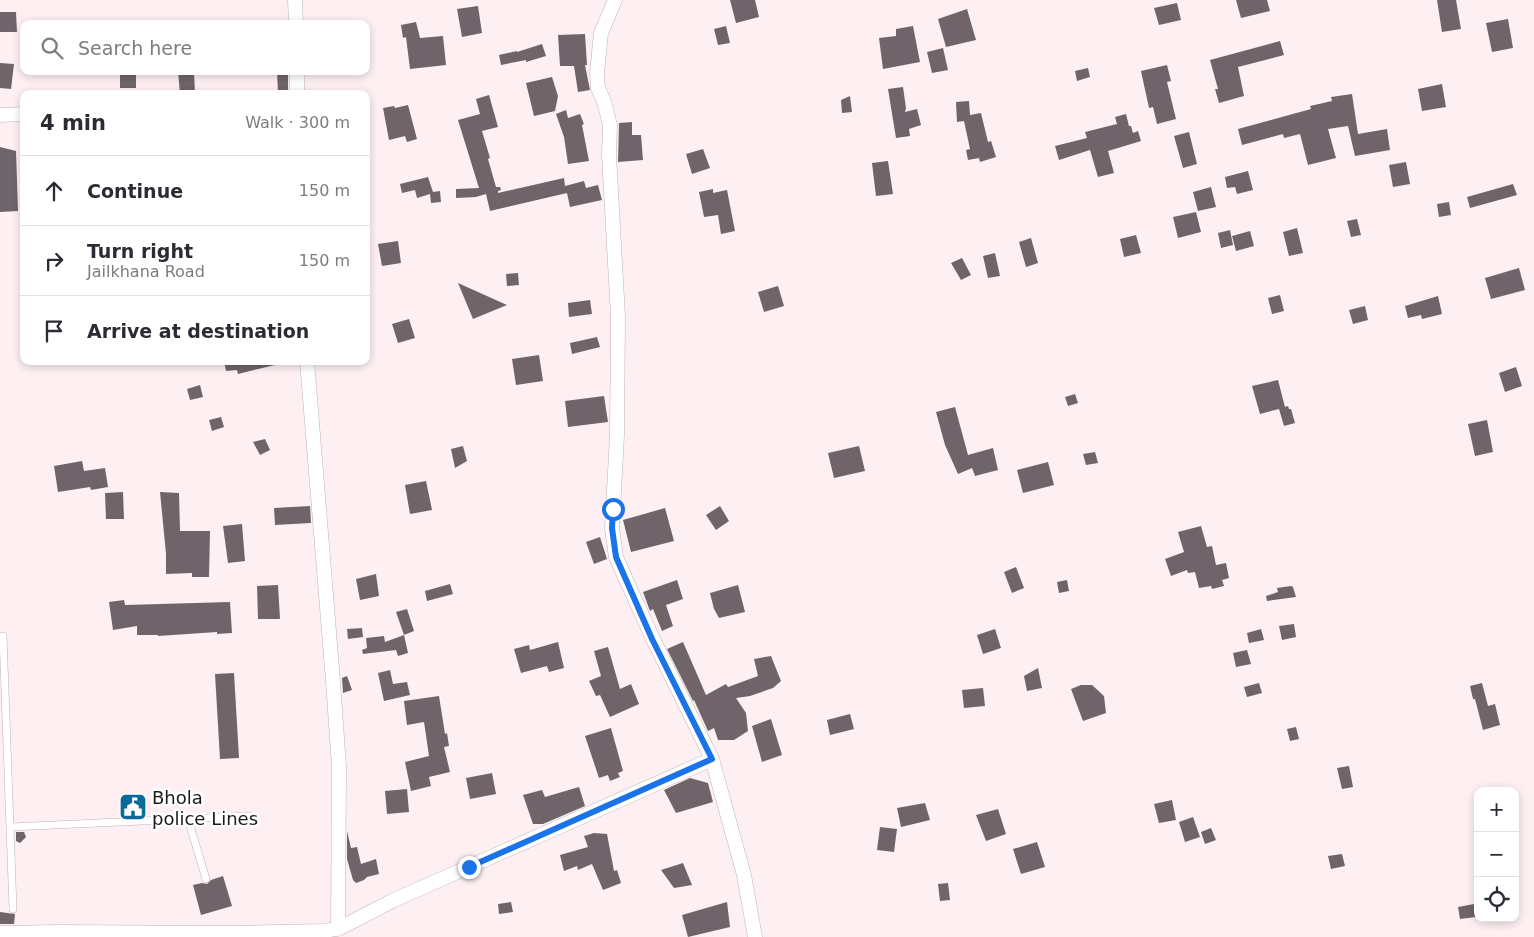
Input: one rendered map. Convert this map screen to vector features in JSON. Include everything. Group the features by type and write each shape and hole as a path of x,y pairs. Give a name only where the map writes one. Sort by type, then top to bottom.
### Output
{"street":[{"path":"295,0 296,20"},
{"path":"616,0 601,33 597,73 598,88 604,101 610,125 609,155 618,316 617,435 612,528 616,557 652,639 712,759 744,875 755,937"},
{"path":"297,75 297,90"},
{"path":"0,115 20,114"},
{"path":"307,365 334,681 338,758 338,929"},
{"path":"0,933 229,933 338,929 392,902 712,759"}],"lane":[{"path":"4,636 13,908"},
{"path":"10,827 249,816"},
{"path":"188,819 206,879"}],"building":[{"path":"730,0 755,0 759,17 736,23"},
{"path":"1236,0 1267,0 1270,11 1241,18"},
{"path":"1437,0 1456,0 1461,29 1442,32"},
{"path":"1177,3 1181,20 1159,25 1154,8"},
{"path":"478,6 482,33 462,37 457,9"},
{"path":"967,9 976,40 946,47 938,19"},
{"path":"0,12 16,12 17,32 0,32"},
{"path":"1508,19 1513,48 1492,52 1486,23"},
{"path":"416,22 420,38 443,36 446,65 410,69 406,37 403,38 401,25"},
{"path":"726,26 730,43 718,45 714,29"},
{"path":"913,26 920,62 883,69 879,38 896,36 896,29"},
{"path":"585,34 587,65 585,65 590,90 578,92 574,66 560,66 558,35"},
{"path":"1280,41 1284,55 1238,67 1244,96 1219,103 1215,89 1218,89 1210,60"},
{"path":"542,44 546,56 526,62 526,60 501,65 499,55 517,52"},
{"path":"943,48 948,70 932,73 927,52"},
{"path":"0,63 14,64 11,89 0,88"},
{"path":"1167,65 1171,81 1167,82 1176,119 1157,124 1153,107 1149,108 1141,71"},
{"path":"1088,68 1090,77 1077,81 1075,71"},
{"path":"120,75 136,75 136,88 120,88"},
{"path":"178,75 194,75 195,90 180,90"},
{"path":"277,75 288,75 288,90 278,90"},
{"path":"552,77 558,96 555,111 534,116 526,83"},
{"path":"1442,84 1446,107 1422,111 1418,89"},
{"path":"903,87 905,112 917,109 921,125 909,129 910,136 896,138 888,89"},
{"path":"1352,94 1358,134 1387,129 1390,150 1355,156 1348,126 1328,129 1336,158 1308,165 1300,134 1284,138 1283,134 1242,145 1238,129 1311,109 1310,106 1332,101 1331,97"},
{"path":"489,95 498,127 482,131 496,187 500,187 501,190 498,193 564,178 565,186 584,181 586,188 598,185 602,200 570,207 567,193 490,211 486,194 476,197 456,198 456,189 479,188 458,120 480,114 476,99"},
{"path":"850,96 852,112 842,113 841,100"},
{"path":"969,101 970,115 981,113 988,142 991,141 996,157 980,162 979,158 968,160 966,150 970,149 964,121 957,122 956,102"},
{"path":"408,105 417,139 407,142 405,136 389,140 383,108"},
{"path":"566,110 568,118 580,114 584,124 582,125 589,161 568,164 564,137 556,114"},
{"path":"1126,114 1129,126 1131,126 1133,133 1138,131 1141,141 1108,151 1114,173 1098,177 1090,150 1059,160 1055,146 1087,138 1085,132 1117,124 1115,117"},
{"path":"632,122 632,135 641,135 643,160 618,162 619,123"},
{"path":"1189,132 1197,164 1183,168 1174,136"},
{"path":"0,147 16,151 18,211 0,212"},
{"path":"703,149 710,168 692,174 686,154"},
{"path":"888,161 893,194 876,196 872,163"},
{"path":"1406,162 1410,184 1393,187 1389,165"},
{"path":"1248,171 1253,190 1237,194 1235,187 1227,188 1225,177"},
{"path":"428,177 433,192 440,191 441,202 431,203 430,194 417,198 415,190 402,193 400,184"},
{"path":"1513,184 1517,195 1470,208 1467,197"},
{"path":"1211,187 1216,207 1198,211 1193,192"},
{"path":"713,189 713,193 727,190 735,231 721,234 718,215 704,217 699,192"},
{"path":"1449,202 1451,215 1439,217 1437,204"},
{"path":"1196,212 1201,232 1178,238 1173,217"},
{"path":"1357,219 1361,235 1351,237 1347,221"},
{"path":"1297,228 1303,253 1289,256 1283,232"},
{"path":"1230,230 1233,245 1221,248 1218,233"},
{"path":"1250,231 1254,246 1236,251 1232,236"},
{"path":"1136,235 1141,253 1124,257 1120,239"},
{"path":"1031,238 1038,263 1026,267 1019,242"},
{"path":"398,241 401,263 382,266 378,244"},
{"path":"995,253 1000,276 988,278 983,256"},
{"path":"962,258 971,275 961,280 951,263"},
{"path":"1519,268 1525,290 1491,299 1485,278"},
{"path":"518,273 519,285 507,286 506,274"},
{"path":"458,283 478,292 507,305 473,319"},
{"path":"778,286 784,306 764,312 758,292"},
{"path":"1280,295 1284,311 1272,314 1268,298"},
{"path":"1438,296 1442,314 1422,319 1421,315 1408,318 1405,306"},
{"path":"590,300 592,314 569,317 568,303"},
{"path":"1365,306 1368,320 1353,324 1349,310"},
{"path":"409,319 415,338 398,343 392,324"},
{"path":"597,337 600,347 572,354 570,343"},
{"path":"539,355 543,381 516,385 512,359"},
{"path":"225,365 275,365 238,374 237,370 226,371"},
{"path":"1516,367 1522,386 1505,392 1499,373"},
{"path":"1278,380 1285,407 1288,406 1291,409 1295,423 1284,426 1279,409 1260,414 1252,386"},
{"path":"200,385 203,397 190,400 187,389"},
{"path":"1075,394 1078,403 1068,406 1065,397"},
{"path":"604,396 608,422 568,427 565,401"},
{"path":"955,407 968,455 993,448 998,470 975,476 972,468 958,474 945,445 936,412"},
{"path":"221,417 224,427 212,431 209,420"},
{"path":"1487,420 1493,452 1475,456 1468,424"},
{"path":"265,439 270,450 260,455 253,442"},
{"path":"463,446 467,461 455,468 451,449"},
{"path":"859,446 865,471 834,478 828,453"},
{"path":"1095,452 1098,463 1086,465 1083,454"},
{"path":"82,461 84,471 105,468 108,487 91,490 90,487 58,492 54,466"},
{"path":"1048,462 1054,485 1023,493 1017,470"},
{"path":"426,481 432,510 410,514 405,485"},
{"path":"123,492 124,519 106,519 105,493"},
{"path":"160,492 179,493 180,531 210,531 209,577 192,577 192,573 166,574"},
{"path":"310,506 311,523 275,525 274,508"},
{"path":"720,506 729,521 716,530 706,515"},
{"path":"665,508 674,541 631,552 623,520"},
{"path":"242,524 245,561 228,563 223,526"},
{"path":"1201,526 1207,547 1212,546 1216,565 1226,563 1229,578 1222,580 1224,586 1212,589 1211,586 1199,588 1195,572 1188,573 1187,570 1171,576 1165,559 1184,552 1178,532"},
{"path":"600,537 607,559 594,564 586,542"},
{"path":"1016,567 1024,588 1012,593 1004,572"},
{"path":"376,574 379,596 360,600 356,579"},
{"path":"677,580 683,599 666,605 673,626 662,631 653,609 650,611 643,592"},
{"path":"1067,580 1069,591 1059,593 1057,582"},
{"path":"450,584 453,594 427,601 425,591"},
{"path":"278,585 280,619 258,619 257,586"},
{"path":"738,585 745,612 719,618 714,609 710,593"},
{"path":"1291,586 1296,597 1267,601 1266,596 1278,592 1277,588"},
{"path":"124,600 125,605 230,602 232,633 217,634 217,632 158,636 137,635 137,626 113,630 109,602"},
{"path":"407,609 414,631 404,635 396,612"},
{"path":"1294,624 1296,637 1282,640 1279,626"},
{"path":"362,628 363,637 348,639 347,629"},
{"path":"995,629 1001,648 983,654 977,635"},
{"path":"1261,629 1264,640 1249,643 1247,633"},
{"path":"404,635 408,653 398,656 396,650 363,654 362,650 367,648 366,638 384,636 385,642"},
{"path":"558,642 564,668 549,672 547,666 521,673 514,649 529,645 530,650"},
{"path":"683,642 706,695 726,684 728,687 758,676 754,659 771,656 781,681 773,688 750,696 736,698 746,713 748,731 734,740 718,740 714,728 708,731 667,649"},
{"path":"608,647 620,689 631,684 639,704 610,717 600,695 596,696 589,681 601,676 594,651"},
{"path":"1247,650 1251,664 1236,667 1233,653"},
{"path":"1038,668 1042,688 1027,691 1024,676"},
{"path":"390,670 393,684 407,682 410,695 384,701 378,673"},
{"path":"234,673 239,758 220,759 215,674"},
{"path":"347,676 352,690 343,693 342,678"},
{"path":"1259,683 1262,693 1247,697 1244,687"},
{"path":"1482,683 1488,706 1495,704 1500,725 1483,730 1470,686"},
{"path":"1081,685 1092,685 1104,696 1106,713 1083,721 1071,689"},
{"path":"983,688 985,706 964,708 962,690"},
{"path":"439,696 445,734 447,733 449,746 444,747 450,772 429,777 431,786 411,791 405,762 429,756 424,722 407,725 404,701"},
{"path":"850,714 854,729 830,735 827,720"},
{"path":"771,719 782,755 762,762 752,726"},
{"path":"1296,727 1299,739 1290,741 1287,729"},
{"path":"611,728 623,771 618,773 620,777 610,781 608,775 599,778 585,736"},
{"path":"1349,766 1353,787 1342,789 1337,768"},
{"path":"492,773 496,794 470,799 466,778"},
{"path":"690,778 708,783 713,802 676,813 664,790"},
{"path":"579,787 585,806 543,824 533,824 523,795 542,790 545,797"},
{"path":"407,789 409,812 387,814 385,791"},
{"path":"1172,800 1176,820 1159,823 1154,804"},
{"path":"925,803 930,820 901,827 897,808"},
{"path":"998,809 1006,834 986,841 976,815"},
{"path":"1193,817 1200,837 1185,842 1179,822"},
{"path":"880,827 897,829 894,852 877,850"},
{"path":"1211,828 1216,840 1205,844 1201,832"},
{"path":"347,831 351,848 357,847 361,864 376,859 379,874 367,877 356,883 353,880 347,859"},
{"path":"16,832 24,832 26,837 20,843 16,841"},
{"path":"594,833 607,834 614,871 617,870 621,883 603,890 592,864 578,870 577,866 564,871 560,855 588,847 584,836"},
{"path":"1037,842 1045,867 1021,874 1013,849"},
{"path":"1342,854 1345,866 1331,869 1328,856"},
{"path":"683,863 692,885 674,888 661,870"},
{"path":"223,876 232,906 201,915 193,885 207,884 211,880"},
{"path":"948,883 950,900 940,901 938,884"},
{"path":"511,902 513,912 499,914 498,904"},
{"path":"727,902 730,927 688,937 682,915"},
{"path":"1474,904 1474,917 1460,919 1458,907"},
{"path":"0,912 15,914 14,924 0,924"}],"place":[{"name":"Bhola police Lines","path":"133,807"}],"route":[{"path":"469,867 712,759 652,639 616,557 612,528 613,509"}]}
